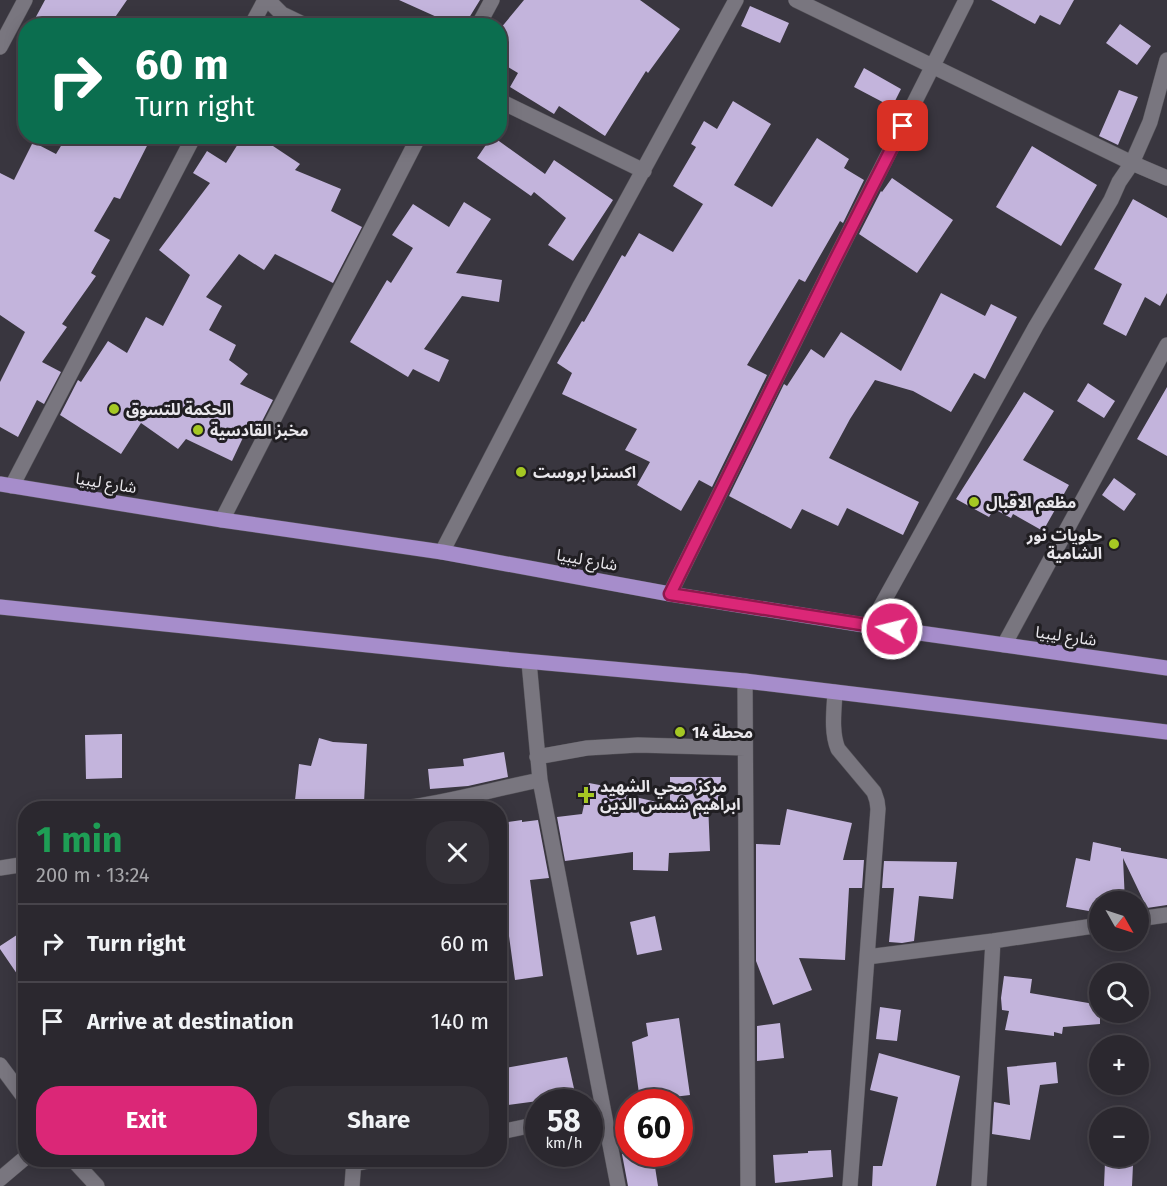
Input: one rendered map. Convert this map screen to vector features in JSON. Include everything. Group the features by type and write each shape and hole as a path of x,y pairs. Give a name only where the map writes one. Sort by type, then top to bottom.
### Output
{"main road":[{"name":"شارع ليبيا","path":"6,485 442,552 670,594 870,626 1167,668"},
{"path":"0,607 529,662 745,681 1167,732"}],"street":[{"path":"0,47 25,0"},
{"path":"256,18 266,0 290,18"},
{"path":"482,18 492,0"},
{"path":"442,552 547,348 736,0"},
{"path":"796,0 1167,178"},
{"path":"670,594 966,0"},
{"path":"870,626 1036,326 1132,163 1150,123 1167,60"},
{"path":"507,104 644,171"},
{"path":"6,485 190,144"},
{"path":"222,520 415,144"},
{"path":"1004,645 1167,345"},
{"path":"529,662 540,780 592,1089"},
{"path":"745,681 748,1186"},
{"path":"835,692 835,743 874,792 878,809 850,1186"},
{"path":"537,757 586,748 638,745 745,748"},
{"path":"450,801 540,780"},
{"path":"0,868 18,865"},
{"path":"1149,917 1167,915"},
{"path":"867,957 1089,927"},
{"path":"979,1186 993,941"},
{"path":"0,1065 18,1089"},
{"path":"507,1131 525,1127"},
{"path":"603,1135 618,1186"},
{"path":"0,1179 18,1164"},
{"path":"79,1167 97,1186"},
{"path":"352,1186 354,1167"}],"building":[{"path":"45,0 127,0 115,18 35,18"},
{"path":"399,0 480,0 469,18 439,18"},
{"path":"524,0 640,0 680,29 648,73 646,71 605,136 559,106 554,114 510,87 518,73 507,66 507,21"},
{"path":"991,0 1074,0 1060,25 1040,15 1035,24"},
{"path":"750,6 789,23 780,43 741,26"},
{"path":"1120,24 1151,46 1137,65 1106,43"},
{"path":"864,68 901,89 892,107 854,87"},
{"path":"1119,90 1138,97 1118,145 1099,136"},
{"path":"733,101 771,124 734,185 772,207 817,138 849,159 844,168 864,180 843,223 840,221 805,282 799,279 747,365 767,375 712,487 699,480 681,511 637,485 650,462 625,450 637,429 562,394 572,373 557,363 582,321 584,322 622,255 625,257 639,233 673,252 703,204 673,186 696,147 691,144 704,121 717,129"},
{"path":"32,144 37,144 56,154 62,144 148,144 120,199 114,197 94,231 110,240 91,273 96,276 62,324 67,327 42,362 61,372 44,404 37,400 18,437 0,427 0,382 25,332 0,315 0,173 14,180"},
{"path":"238,144 270,144 300,164 295,170 341,189 331,211 362,227 333,283 275,254 264,270 239,254 206,297 222,306 209,330 236,345 229,360 248,374 240,384 273,400 257,431 248,427 232,461 186,439 178,449 141,423 121,454 60,415 78,380 81,382 108,341 127,353 146,317 163,326 190,275 159,250 210,183 193,173 207,151 226,163"},
{"path":"487,144 503,144 545,174 554,160 613,200 573,261 548,245 566,218 534,192 531,196 477,158"},
{"path":"1032,146 1097,185 1061,246 996,207"},
{"path":"892,178 953,220 917,273 859,234 881,191"},
{"path":"1133,199 1167,218 1167,293 1160,306 1145,297 1126,336 1103,324 1122,284 1094,269"},
{"path":"464,202 491,219 456,273 502,280 499,302 462,296 424,349 449,360 439,382 413,369 408,377 350,342 387,280 391,283 413,248 392,235 413,204 449,227"},
{"path":"941,293 985,316 991,304 1017,317 985,379 974,373 951,412 913,391 875,380 829,458 919,502 903,535 847,508 838,526 802,509 791,529 729,496 784,384 787,386 811,349 824,358 841,332 901,371"},
{"path":"1088,383 1115,401 1104,418 1077,401"},
{"path":"1167,387 1167,456 1137,439"},
{"path":"1024,392 1054,411 1023,460 1069,485 1043,531 1013,514 1011,518 994,509 989,517 956,499"},
{"path":"1114,478 1136,494 1124,511 1102,495"},
{"path":"122,734 122,778 86,779 85,735"},
{"path":"319,738 333,742 367,744 364,801 295,800 299,764 311,766"},
{"path":"504,752 508,777 468,786 430,789 428,769 464,766 463,759"},
{"path":"670,777 721,777 720,803 708,803 710,851 669,853 668,871 633,870 633,852 565,861 557,817 582,814 589,783 610,787 609,791 670,805"},
{"path":"787,809 852,823 843,860 864,860 862,888 849,888 845,960 799,958 812,990 773,1005 756,961 756,844 780,845"},
{"path":"538,820 549,878 530,880 543,976 515,980 507,921 507,822"},
{"path":"1093,842 1121,848 1121,851 1167,859 1167,905 1149,908 1149,891 1139,891 1123,858 1124,891 1089,891 1089,911 1066,907 1076,858 1090,861"},
{"path":"884,861 957,862 953,899 919,896 914,941 889,942 894,888 882,888"},
{"path":"655,916 662,950 637,955 630,922"},
{"path":"18,934 18,975 0,949 0,946"},
{"path":"1004,976 1032,979 1030,993 1089,1003 1089,1023 1100,1024 1063,1027 1062,1034 1054,1032 1054,1036 1005,1030 1009,1011 1002,1010"},
{"path":"880,1007 901,1010 897,1041 876,1039"},
{"path":"679,1018 689,1089 638,1089 632,1042 648,1036 646,1023"},
{"path":"780,1023 784,1058 757,1061 757,1026"},
{"path":"879,1053 960,1076 936,1186 872,1186 873,1166 882,1166 898,1097 870,1090"},
{"path":"567,1057 574,1089 525,1089 525,1103 507,1105 507,1068"},
{"path":"1056,1062 1058,1083 1040,1085 1030,1140 992,1134 994,1102 1010,1105 1007,1067"},
{"path":"831,1150 833,1177 775,1183 773,1155"},
{"path":"624,1167 655,1167 658,1186 628,1186"},
{"path":"1105,1167 1133,1167 1132,1186 1104,1186"}],"place":[{"name":"الحكمة للتسوق","path":"114,409"},
{"name":"مخبز القادسية","path":"198,430"},
{"name":"اكسترا بروست","path":"521,472"},
{"name":"مظعم الاقبال","path":"974,502"},
{"name":"حلويات نور الشامية","path":"1114,544"},
{"name":"محطة 14","path":"680,732"},
{"name":"مركز صحي الشهيد ابراهيم شمس الدين","path":"586,795"}],"route":[{"path":"892,629 670,594 903,126"}]}
